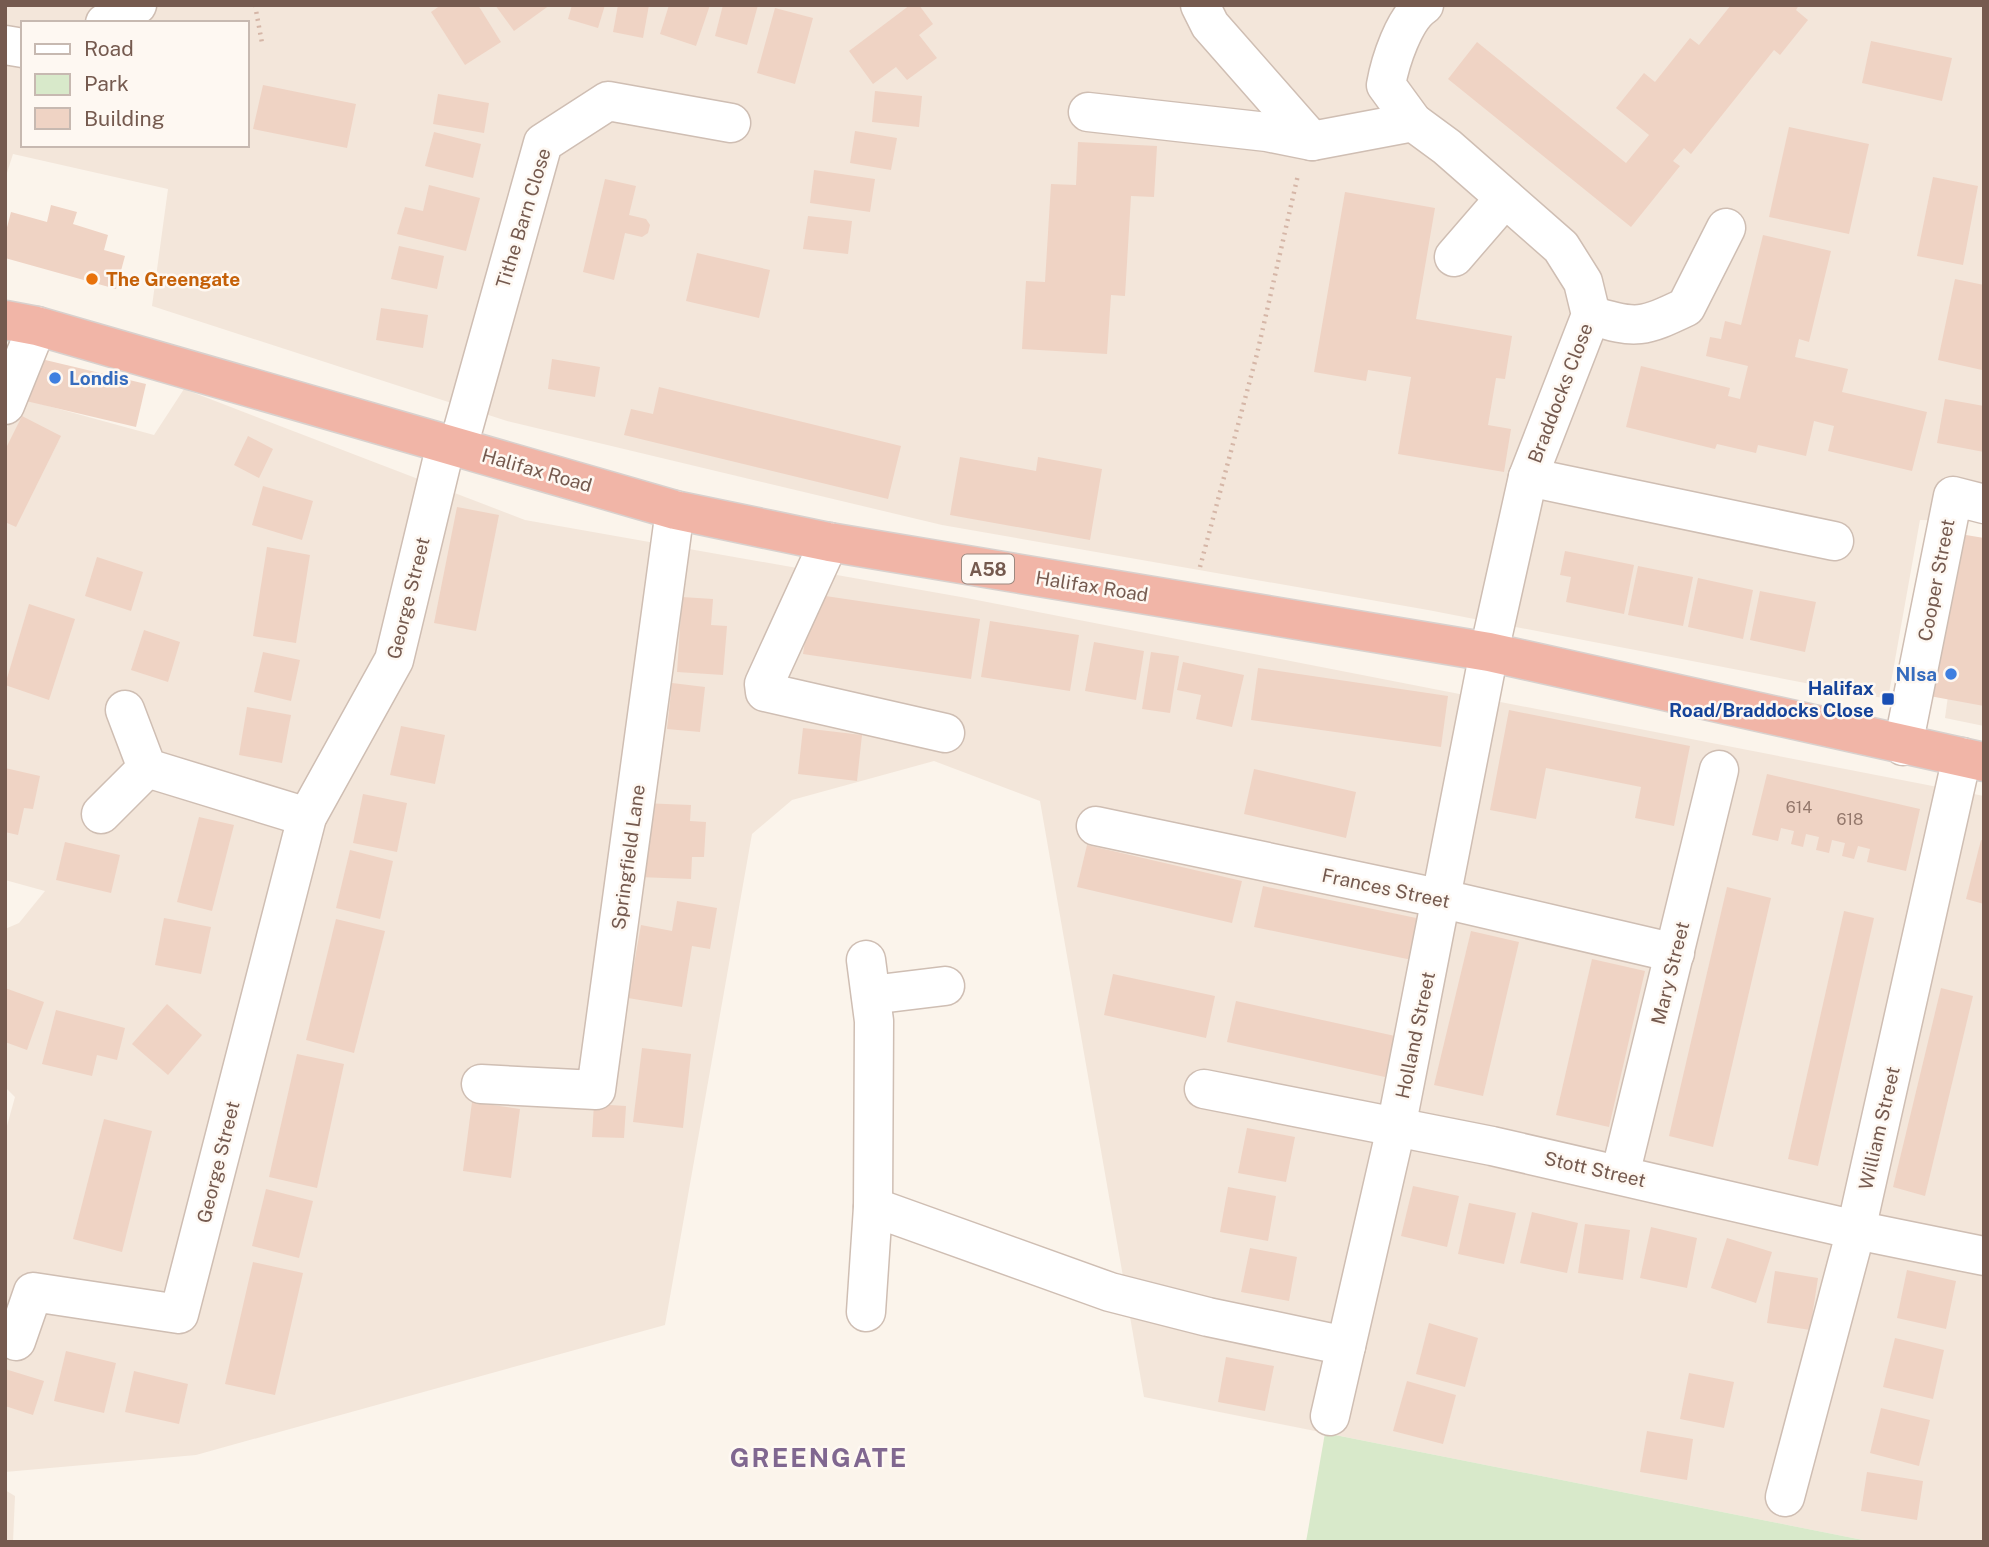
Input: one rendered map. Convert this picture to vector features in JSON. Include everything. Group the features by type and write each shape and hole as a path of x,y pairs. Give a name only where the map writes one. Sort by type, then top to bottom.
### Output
{"highway":[{"name":"Halifax Road","path":"21,323 675,510 829,542 1489,652 1973,760"}],"street":[{"path":"109,21 137,5"},
{"path":"1200,5 1210,25 1294,137"},
{"name":"Braddocks Close","path":"1421,6 1390,61 1386,85 1413,122 1447,147 1561,247 1583,282 1591,315 1528,477 1489,652"},
{"name":"Tithe Barn Close","path":"452,446 542,142 608,101 731,123"},
{"path":"1088,111 1294,137 1413,122"},
{"path":"1454,257 1505,198"},
{"path":"1591,315 1622,325 1639,326 1686,307 1726,228"},
{"path":"5,405 21,323"},
{"name":"George Street","path":"16,1316 33,1292 179,1314 307,817 394,660 452,446"},
{"path":"1528,477 1834,541"},
{"name":"Cooper Street","path":"1903,746 1968,500"},
{"name":"Springfield Lane","path":"481,1084 596,1090 675,510"},
{"path":"829,542 764,684 765,692 945,733"},
{"name":"Holland Street","path":"1330,1416 1443,899 1489,652"},
{"path":"125,710 147,768"},
{"name":"William Street","path":"1785,1497 1856,1230 1973,760"},
{"path":"147,768 307,817"},
{"path":"101,814 147,768"},
{"name":"Mary Street","path":"1620,1175 1719,770"},
{"name":"Frances Street","path":"1096,827 1443,899 1675,953"},
{"path":"866,1312 873,1208 874,1021 868,978 945,986"},
{"name":"Stott Street","path":"1205,1089 1492,1146 1856,1230 1984,1256"},
{"path":"873,1208 1110,1292 1208,1317 1346,1346"}],"path":[{"path":"255,5 262,43"},
{"path":"1192,603 1257,354 1300,165 1294,137"}],"shaded area":[{"path":"5,5 1984,5 1984,521 1920,520 1888,699 1428,610 942,525 507,421 152,306 168,189 13,154 5,179"},
{"path":"184,389 525,520 961,597 1984,796 1984,1542 1873,1542 1144,1397 1040,801 934,761 792,800 752,834 665,1325 196,1455 5,1472 5,1133 15,1097 5,1087 5,929 19,923 45,891 5,880 5,433 19,398 154,435"},
{"path":"1984,648 1984,726 1945,718 1951,674"},
{"path":"5,1490 15,1496 13,1542 5,1542"}],"green space":[{"path":"1325,1433 1873,1542 1306,1542"}],"building":[{"path":"441,5 478,5 501,42 465,65 431,12"},
{"path":"495,5 550,5 514,31"},
{"path":"572,5 605,5 598,28 568,19"},
{"path":"618,5 649,5 643,38 613,32"},
{"path":"669,5 710,5 696,46 660,34"},
{"path":"723,5 758,5 747,45 715,36"},
{"path":"910,5 919,5 933,24 919,35 937,58 907,80 896,67 873,84 849,51"},
{"path":"1731,5 1799,5 1796,10 1808,20 1780,55 1774,50 1691,154 1684,148 1673,161 1680,166 1631,227 1448,79 1477,42 1626,163 1649,135 1616,108 1644,73 1655,82 1690,38 1699,45"},
{"path":"775,8 813,18 795,84 757,73"},
{"path":"1871,41 1952,58 1942,101 1862,83"},
{"path":"263,85 356,104 347,148 253,129"},
{"path":"875,91 922,96 919,127 872,122"},
{"path":"438,94 489,103 484,133 433,124"},
{"path":"1789,127 1869,144 1849,234 1769,217"},
{"path":"855,131 897,138 891,170 850,163"},
{"path":"434,132 481,144 473,178 425,166"},
{"path":"1078,142 1157,146 1154,197 1131,196 1125,296 1111,295 1107,354 1022,349 1026,281 1045,282 1051,184 1076,185"},
{"path":"814,170 875,179 870,212 810,203"},
{"path":"1933,177 1978,186 1963,265 1917,256"},
{"path":"605,179 636,186 629,215 646,219 650,225 648,233 642,237 625,233 614,280 583,272"},
{"path":"429,185 480,198 466,251 397,234 405,207 423,211"},
{"path":"1345,192 1435,208 1416,319 1512,336 1505,379 1496,378 1488,425 1511,429 1504,472 1398,454 1411,377 1368,370 1366,381 1314,372"},
{"path":"51,205 77,212 73,224 108,235 104,250 125,256 116,289 5,258 5,235 11,212 47,222"},
{"path":"808,216 852,221 848,254 803,249"},
{"path":"1763,235 1831,251 1809,342 1799,339 1795,357 1848,369 1842,392 1927,412 1912,471 1828,451 1834,426 1814,421 1806,456 1758,445 1756,453 1717,444 1715,449 1626,427 1641,366 1730,388 1728,396 1740,399 1748,366 1706,356 1710,337 1721,339 1725,321 1741,325"},
{"path":"399,246 444,256 437,289 391,279"},
{"path":"697,253 770,270 759,318 686,301"},
{"path":"1955,279 1984,285 1982,370 1938,360"},
{"path":"381,308 428,315 423,348 376,340"},
{"path":"37,358 146,384 136,427 26,401"},
{"path":"552,359 600,367 595,397 548,389"},
{"path":"659,387 901,446 888,499 624,435 631,409 653,414"},
{"path":"1945,399 1984,406 1984,452 1937,443"},
{"path":"22,416 61,436 16,527 5,522 5,450"},
{"path":"248,436 273,449 259,478 234,465"},
{"path":"960,457 1036,471 1038,457 1102,469 1090,540 950,515"},
{"path":"263,486 313,501 302,540 252,525"},
{"path":"457,507 499,515 476,631 434,623"},
{"path":"1954,533 1984,538 1984,706 1924,695"},
{"path":"267,547 310,555 296,643 253,636"},
{"path":"1565,551 1634,565 1624,614 1566,602 1571,577 1560,575"},
{"path":"97,557 143,572 131,611 85,596"},
{"path":"1638,566 1693,577 1683,626 1628,615"},
{"path":"1698,578 1753,590 1743,639 1688,627"},
{"path":"1760,591 1816,602 1805,652 1750,640"},
{"path":"812,594 980,619 971,679 803,654"},
{"path":"682,597 713,599 711,625 727,626 723,675 677,672"},
{"path":"29,604 75,619 49,700 5,685"},
{"path":"990,621 1079,635 1070,691 981,677"},
{"path":"144,630 180,642 168,682 131,670"},
{"path":"1094,642 1144,651 1136,700 1085,691"},
{"path":"263,652 300,660 291,701 254,692"},
{"path":"1151,652 1179,656 1170,713 1142,709"},
{"path":"1183,662 1244,675 1232,727 1196,719 1201,695 1177,690"},
{"path":"1258,668 1448,696 1441,747 1251,720"},
{"path":"672,683 705,687 700,732 667,729"},
{"path":"247,707 291,715 282,763 239,755"},
{"path":"1509,710 1690,746 1674,826 1635,818 1641,787 1546,768 1536,819 1490,810"},
{"path":"401,726 445,735 435,784 390,775"},
{"path":"803,728 862,735 857,781 798,774"},
{"path":"5,768 40,776 33,809 24,808 18,835 5,832"},
{"path":"1254,769 1356,792 1346,838 1244,814"},
{"path":"1767,774 1920,809 1906,871 1867,862 1870,849 1858,846 1854,859 1842,856 1845,843 1832,840 1829,853 1816,850 1819,837 1806,834 1803,847 1791,844 1794,831 1781,828 1778,841 1752,835"},
{"path":"363,794 407,803 397,852 353,843"},
{"path":"641,803 691,805 690,821 706,822 704,857 692,857 691,879 638,877"},
{"path":"199,817 234,825 212,911 177,902"},
{"path":"1981,840 1984,841 1984,904 1966,899"},
{"path":"65,842 120,855 111,893 56,880"},
{"path":"1087,845 1242,881 1232,923 1077,887"},
{"path":"350,850 393,861 380,919 336,908"},
{"path":"1263,886 1421,919 1412,960 1254,927"},
{"path":"1727,887 1771,898 1713,1147 1669,1136"},
{"path":"677,901 717,908 710,949 692,946 682,1007 628,998 641,925 672,931"},
{"path":"1844,911 1874,918 1818,1166 1788,1159"},
{"path":"164,918 211,927 201,974 155,965"},
{"path":"336,919 385,931 354,1053 306,1040"},
{"path":"1471,931 1519,942 1483,1096 1434,1085"},
{"path":"1592,959 1645,971 1609,1127 1556,1115"},
{"path":"1113,974 1215,996 1206,1038 1104,1015"},
{"path":"5,988 44,1002 27,1050 5,1042"},
{"path":"1941,988 1973,996 1925,1196 1893,1187"},
{"path":"1236,1001 1395,1036 1385,1077 1227,1042"},
{"path":"167,1004 202,1035 168,1075 132,1044"},
{"path":"56,1010 125,1028 117,1060 97,1055 92,1076 42,1064"},
{"path":"642,1048 691,1054 683,1128 633,1122"},
{"path":"297,1054 344,1064 317,1188 269,1177"},
{"path":"472,1102 520,1109 511,1178 463,1171"},
{"path":"594,1104 626,1106 624,1138 592,1137"},
{"path":"104,1119 152,1131 122,1252 73,1239"},
{"path":"1247,1128 1295,1137 1286,1182 1238,1173"},
{"path":"1413,1186 1459,1196 1447,1247 1401,1236"},
{"path":"1228,1187 1276,1196 1268,1241 1220,1232"},
{"path":"266,1189 313,1201 299,1258 252,1246"},
{"path":"1469,1203 1516,1213 1504,1264 1458,1254"},
{"path":"1532,1212 1578,1223 1567,1273 1520,1263"},
{"path":"1585,1224 1630,1230 1623,1280 1578,1273"},
{"path":"1651,1227 1697,1238 1687,1288 1640,1278"},
{"path":"1727,1238 1772,1252 1756,1303 1711,1288"},
{"path":"1250,1248 1297,1257 1289,1301 1241,1292"},
{"path":"253,1262 303,1273 275,1395 225,1384"},
{"path":"1907,1270 1956,1281 1946,1329 1897,1318"},
{"path":"1775,1271 1818,1278 1810,1330 1767,1323"},
{"path":"1429,1323 1478,1338 1465,1387 1416,1374"},
{"path":"1895,1338 1944,1350 1933,1399 1883,1387"},
{"path":"66,1351 116,1363 104,1413 54,1401"},
{"path":"1226,1357 1274,1366 1265,1411 1218,1402"},
{"path":"5,1369 44,1381 33,1415 5,1406"},
{"path":"134,1371 188,1384 179,1424 125,1412"},
{"path":"1689,1373 1734,1382 1724,1428 1680,1419"},
{"path":"1407,1381 1456,1395 1443,1444 1393,1431"},
{"path":"1881,1408 1930,1420 1919,1466 1870,1453"},
{"path":"1647,1431 1693,1439 1687,1480 1640,1472"},
{"path":"1867,1472 1923,1481 1917,1520 1861,1511"}],"place":[{"name":"The Greengate","path":"92,279"},
{"name":"Londis","path":"55,378"},
{"name":"NIsa","path":"1951,674"},
{"name":"Halifax Road/Braddocks Close","path":"1888,699"}],"district":[{"name":"GREENGATE","path":"819,1457"}]}
